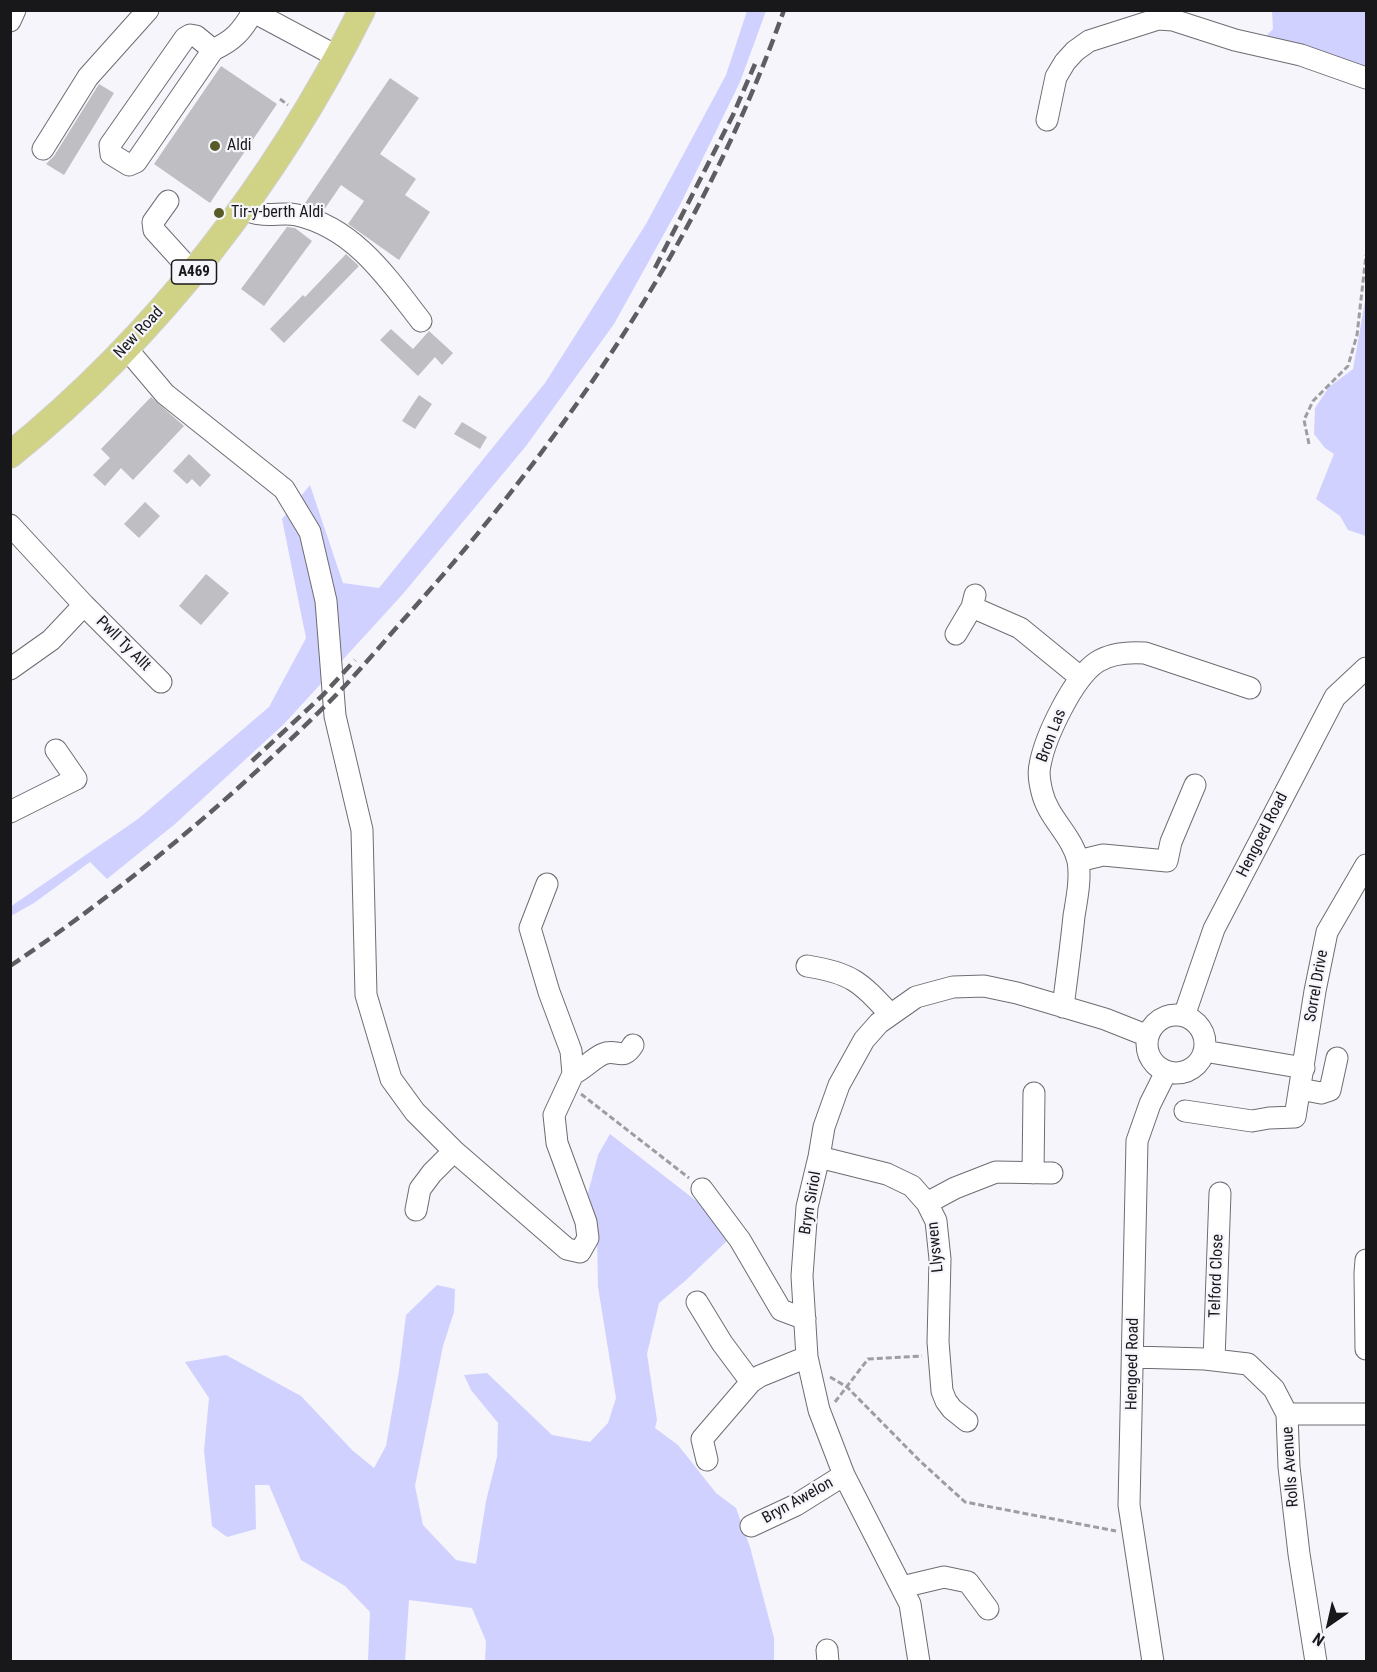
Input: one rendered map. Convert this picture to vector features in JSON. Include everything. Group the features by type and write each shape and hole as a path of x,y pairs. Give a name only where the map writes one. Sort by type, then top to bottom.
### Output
{"main road":[{"name":"New Road","path":"10,455 91,384 193,273 242,209 290,140 362,10"}],"street":[{"path":"10,21 15,10"},
{"path":"43,149 87,77 148,10"},
{"path":"213,50 196,36 190,35 185,38 110,145 111,154 129,165 136,162 213,50 240,33 251,11 338,57"},
{"path":"1047,120 1056,77 1075,51 1089,41 1158,19 1173,20 1235,40 1301,55 1366,78"},
{"path":"168,201 153,222 154,230 193,273"},
{"path":"242,209 260,214 284,212 298,215 340,232 382,271 421,321"},
{"path":"126,348 165,394 284,489 310,532 326,601 334,716 362,830 366,994 391,1079 415,1112 454,1151 567,1249 580,1252 588,1238 586,1222 557,1143 554,1115 571,1078 571,1052 549,992 530,927 547,884"},
{"name":"Pwll Ty Allt","path":"10,525 60,576 84,605 161,682"},
{"path":"956,634 974,600 1020,628 1080,677"},
{"name":"Pwll Ty Allt","path":"10,669 51,640 84,605"},
{"name":"Bron Las","path":"1063,1006 1078,884 1078,861 1066,834 1048,808 1042,791 1039,767 1044,749 1067,698 1080,677 1096,662 1129,652 1145,653 1250,688"},
{"name":"Hengoed Road","path":"1184,1016 1214,929 1329,707 1335,697 1366,668"},
{"path":"10,812 76,779 56,750"},
{"path":"1078,861 1103,855 1167,861 1171,842 1195,785"},
{"name":"Sorrel Drive","path":"1185,1111 1252,1121 1295,1117 1327,932 1366,865"},
{"path":"807,966 834,970 849,977 864,987 890,1014"},
{"name":"Bryn Siriol","path":"919,1662 910,1604 844,1475 822,1418 807,1357 802,1276 807,1207 824,1127 839,1085 864,1040 890,1014 916,997 953,987 984,986 1017,993 1105,1019 1148,1036"},
{"path":"1184,1016 1198,1026 1205,1042 1204,1050 1194,1067 1185,1072 1166,1072 1152,1061 1148,1054 1148,1036 1158,1021 1166,1017 1184,1016"},
{"path":"571,1078 601,1055 609,1052 626,1054 633,1046"},
{"path":"1204,1050 1304,1068"},
{"path":"1300,1089 1321,1093 1330,1090 1337,1058"},
{"name":"Hengoed Road","path":"1153,1662 1129,1505 1137,1141 1150,1104 1166,1072"},
{"path":"927,1203 955,1188 996,1172 1043,1173 1034,1093"},
{"path":"416,1210 420,1190 432,1173 454,1151"},
{"name":"Llyswen","path":"819,1157 887,1174 912,1186 927,1203 936,1221 940,1259 939,1376 946,1401 967,1421"},
{"path":"702,1188 740,1240 781,1310 805,1319"},
{"name":"Telford Close","path":"1214,1360 1220,1193"},
{"path":"1366,1260 1366,1348"},
{"path":"697,1302 743,1381"},
{"path":"707,1460 702,1439 743,1381 807,1357"},
{"name":"Rolls Avenue","path":"1133,1357 1214,1360 1248,1364 1274,1389 1287,1414 1290,1478 1316,1662"},
{"path":"1287,1414 1366,1414"},
{"name":"Bryn Awelon","path":"751,1526 796,1505 844,1475"},
{"path":"902,1587 944,1577 968,1582 988,1609"}],"path":[{"path":"1309,444 1304,420 1313,401 1348,366 1357,335 1366,255"},
{"path":"571,1078 581,1095 702,1188"},
{"path":"822,1418 868,1359 938,1355"},
{"path":"847,1387 921,1462 965,1502 1121,1532"}],"shaded area":[{"path":"747,11 766,11 740,82 680,205 614,324 526,446 402,595 284,724 175,824 107,879 90,862 34,903 11,916 10,907 138,819 269,707 306,638 282,519 310,485 343,583 379,588 545,383 646,224 726,75"},
{"path":"1272,11 1366,11 1366,72 1263,39 1273,29"},
{"path":"1366,296 1366,536 1348,530 1340,516 1316,499 1334,454 1325,448 1314,434 1315,408 1329,387 1353,369"},
{"path":"610,1134 708,1210 728,1240 659,1303 647,1354 657,1420 655,1428 678,1445 716,1493 736,1508 750,1547 774,1638 774,1661 485,1661 486,1641 472,1608 409,1600 405,1661 368,1661 370,1612 345,1586 301,1560 269,1485 255,1485 256,1529 227,1537 212,1526 204,1451 209,1398 185,1362 226,1355 301,1396 352,1450 374,1468 386,1446 406,1315 437,1285 455,1289 454,1312 443,1346 415,1486 423,1525 456,1560 476,1564 486,1501 497,1457 498,1423 471,1390 464,1375 487,1373 552,1435 590,1442 608,1423 616,1398 598,1287 597,1238 588,1193 598,1155"}],"building":[{"path":"221,66 277,104 210,203 154,164"},
{"path":"390,78 419,98 380,154 416,179 405,195 430,212 399,260 348,224 364,201 341,185 324,210 305,203"},
{"path":"99,84 114,93 64,175 46,164 54,156"},
{"path":"287,227 295,228 312,241 264,306 241,289"},
{"path":"346,254 359,266 284,343 270,329 303,295 305,297"},
{"path":"391,329 413,349 429,331 453,353 442,365 435,357 418,376 380,340"},
{"path":"419,395 432,404 415,429 402,421"},
{"path":"151,397 184,426 133,480 121,468 105,486 93,475 110,458 101,449"},
{"path":"462,422 487,437 480,449 454,434"},
{"path":"189,454 211,475 200,487 192,479 187,484 173,471"},
{"path":"145,502 160,516 139,538 124,524"},
{"path":"206,574 229,593 201,625 179,606"}],"railway":[{"path":"10,966 134,876 250,777 347,683 471,542 579,401 628,328 673,252 715,173 752,93 784,10"},
{"path":"655,268 733,115 755,64"},
{"path":"252,761 323,695 355,660"}],"place":[{"name":"Aldi","path":"215,146"},
{"name":"Tir-y-berth Aldi","path":"219,213"}]}
